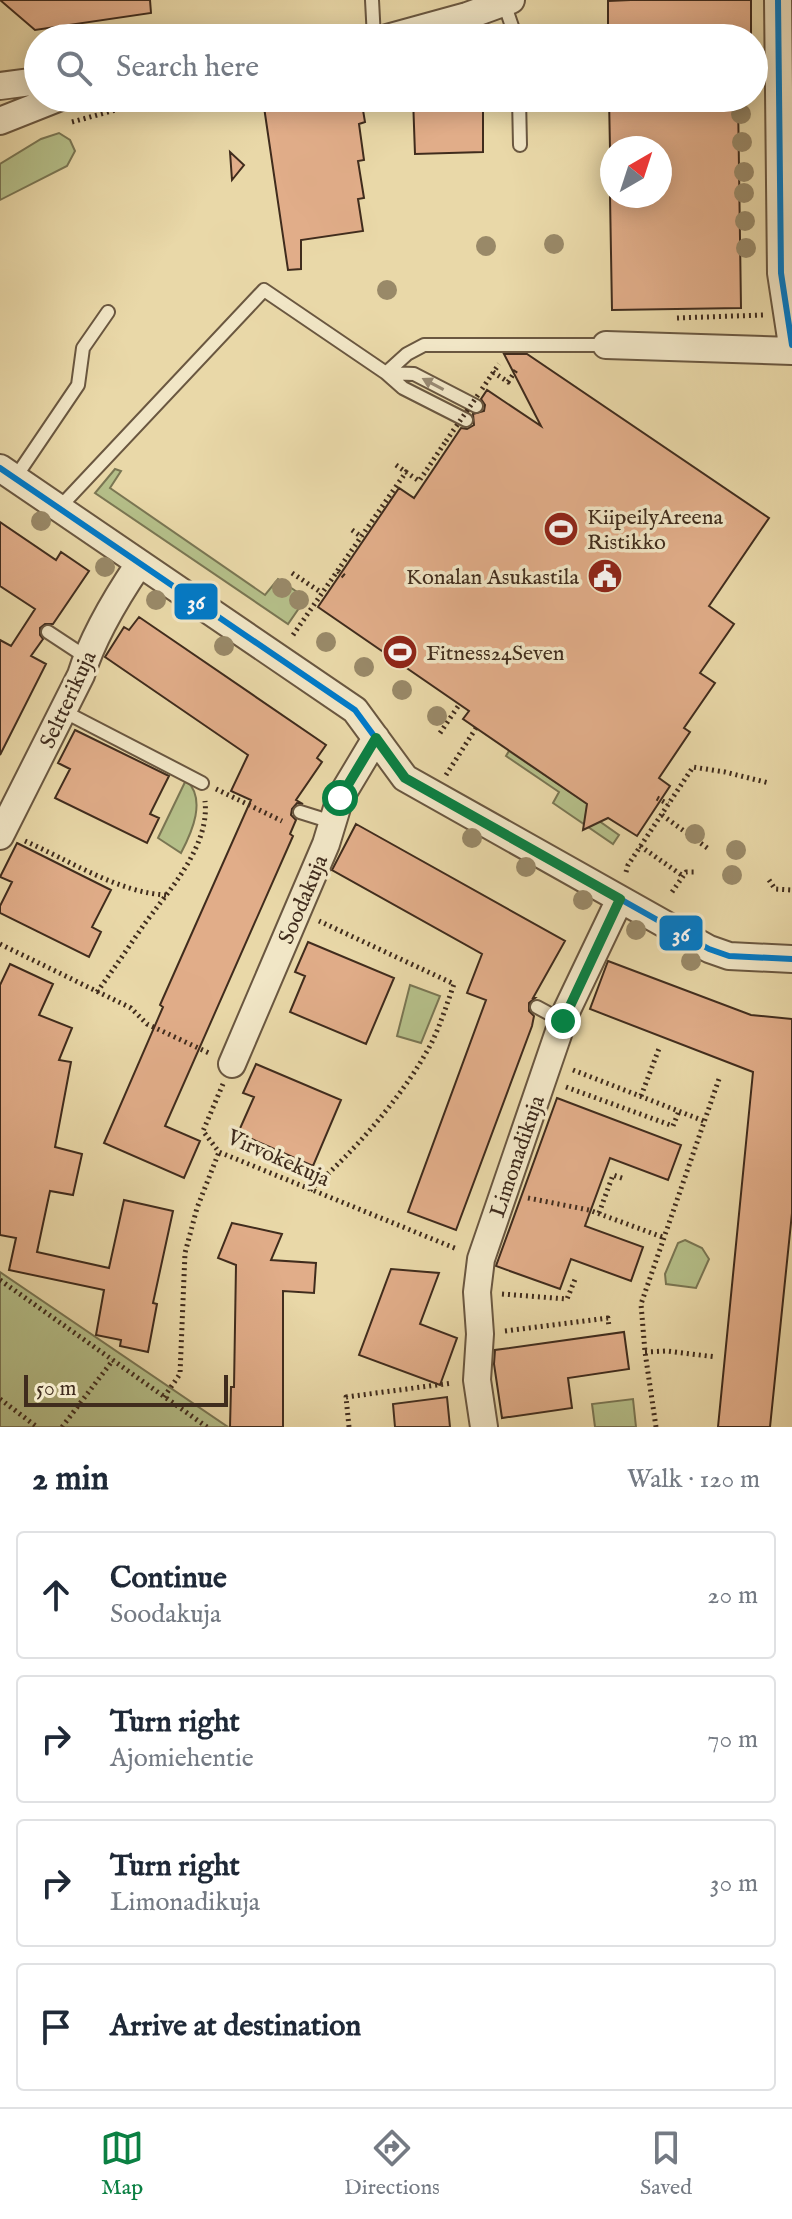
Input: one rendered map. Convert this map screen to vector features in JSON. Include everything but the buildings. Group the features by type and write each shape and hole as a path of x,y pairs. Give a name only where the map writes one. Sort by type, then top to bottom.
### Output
{"street":[{"path":"434,24 508,2"},
{"path":"606,345 792,348 781,273 786,223 783,14"},
{"path":"0,86 24,83"},
{"path":"0,121 24,111"},
{"path":"7,473 355,710 405,778 709,949 729,956 792,959"},
{"name":"Seltterikuja","path":"1,833 63,711 86,657 139,564"},
{"name":"Soodakuja","path":"232,1064 326,844 348,781 376,738"},
{"name":"Limonadikuja","path":"484,1427 477,1380 480,1334 477,1292 481,1259 563,1021 620,899"}],"lane":[{"path":"372,0 373,24"},
{"path":"508,2 513,24"},
{"path":"519,112 520,145"},
{"path":"59,508 264,290 386,373 403,388 466,420"},
{"path":"7,473 78,385 83,348 108,312"},
{"path":"386,373 407,354 424,345 606,345"},
{"path":"386,373 414,374 476,406"},
{"path":"48,632 86,657"},
{"path":"63,711 202,783"},
{"path":"300,812 332,822"},
{"path":"537,1007 563,1021"}],"path":[{"path":"59,125 107,112"},
{"path":"493,372 508,382 516,370"},
{"path":"396,465 419,481 480,392"},
{"path":"293,635 406,472"},
{"path":"352,530 362,537"},
{"path":"338,571 346,578"},
{"path":"292,573 322,593"},
{"path":"440,733 459,705"},
{"path":"441,783 476,728"},
{"path":"628,865 693,767 769,783"},
{"path":"202,783 288,824"},
{"path":"97,992 166,895 202,833 206,805 202,783"},
{"path":"657,798 668,804"},
{"path":"662,815 710,850"},
{"path":"1,833 146,894 166,895"},
{"path":"640,846 683,876"},
{"path":"672,892 686,872 695,872"},
{"path":"769,880 775,889 792,890"},
{"path":"297,911 454,984 430,1046 393,1099 340,1164 310,1190"},
{"path":"0,944 131,1008 147,1024 232,1064"},
{"path":"641,1096 660,1046"},
{"name":"Virvokekuja","path":"232,1064 203,1131 219,1152 481,1259"},
{"path":"546,1070 641,1096 704,1121"},
{"path":"546,1070 673,1126 679,1111"},
{"path":"656,1427 641,1304 719,1079"},
{"path":"164,1397 180,1374 185,1253 197,1208 219,1152"},
{"path":"599,1213 613,1175 625,1179"},
{"path":"503,1194 599,1213 665,1238"},
{"path":"477,1292 567,1299 576,1277"},
{"path":"0,1280 207,1427"},
{"path":"480,1334 608,1318 609,1327"},
{"path":"645,1352 667,1351 716,1357"},
{"path":"62,1427 113,1360"},
{"path":"349,1427 346,1397 477,1380"},
{"path":"0,1399 37,1427"}],"green space":[{"path":"59,133 70,140 75,151 67,166 0,200 0,164 41,139"},
{"path":"115,469 121,471 110,488 265,595 278,579 306,598 288,624 95,493"},
{"path":"509,751 597,810 586,813 585,821 592,825 599,821 619,835 613,844 553,803 559,792 506,756"},
{"path":"186,780 196,796 197,806 193,826 181,853 158,838"},
{"path":"410,985 440,996 421,1043 397,1036"},
{"path":"685,1240 702,1248 709,1259 696,1288 666,1284 665,1274 678,1243"},
{"path":"0,1272 228,1427 0,1427"},
{"path":"633,1399 636,1427 595,1427 592,1404"}],"transit line":[{"name":"36","path":"778,0 781,273 792,345"},
{"name":"36","path":"0,468 355,710 405,778 709,949 729,956 792,959"}],"place":[{"name":"KiipeilyAreena Ristikko","path":"561,529"},
{"name":"Konalan Asukastila","path":"605,576"},
{"name":"Fitness24Seven","path":"400,652"}],"route":[{"path":"340,798 376,738 405,778 620,899 563,1021"}]}
